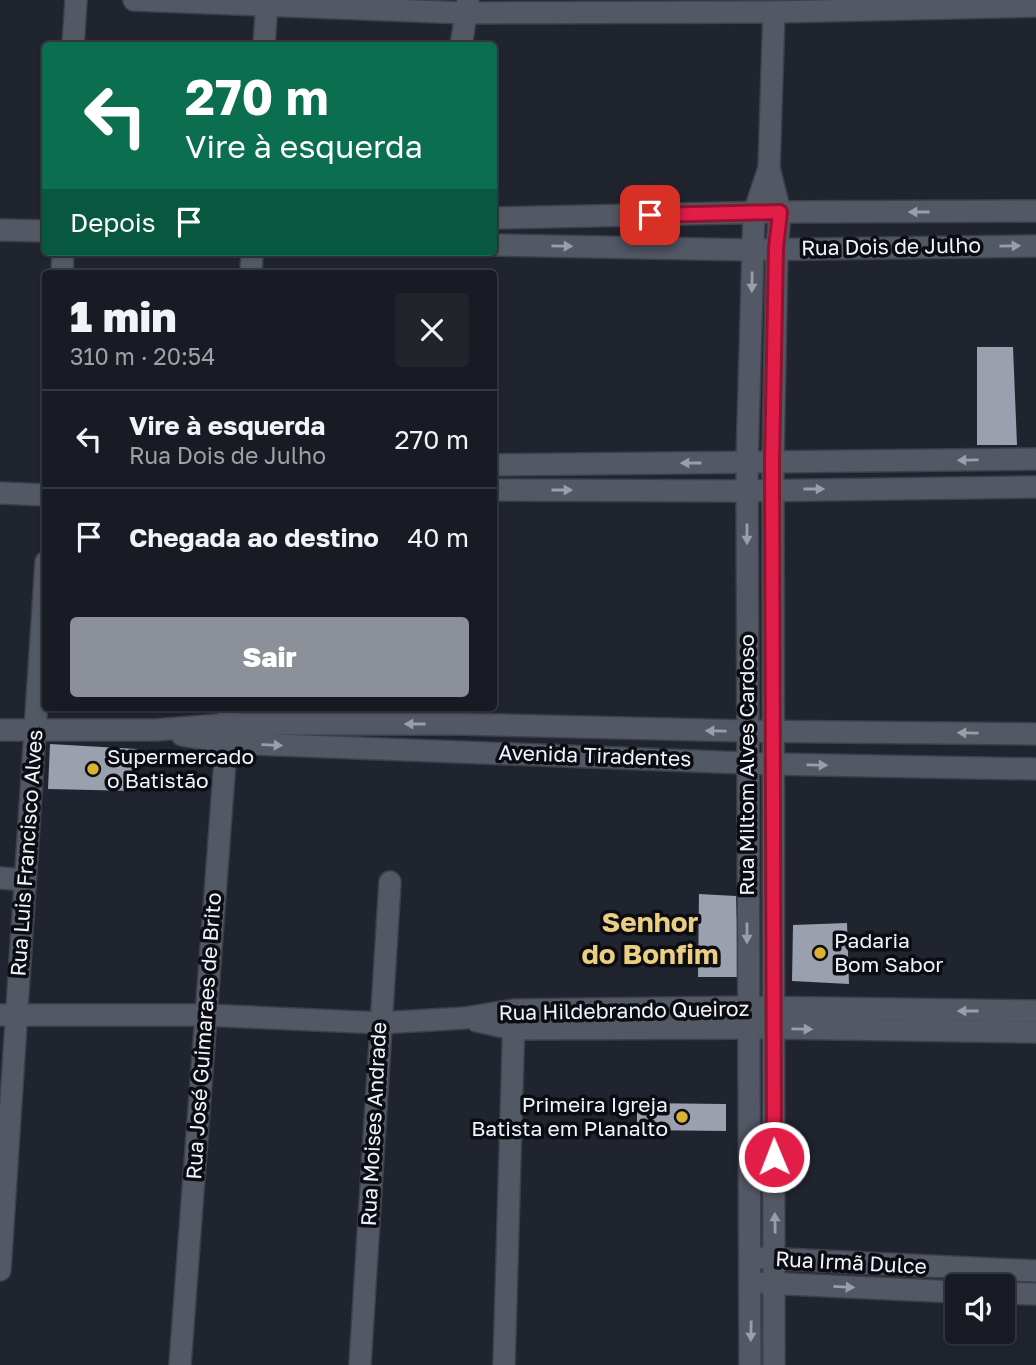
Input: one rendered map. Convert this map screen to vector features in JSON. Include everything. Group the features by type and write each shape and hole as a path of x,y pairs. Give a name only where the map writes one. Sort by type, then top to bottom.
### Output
{"street":[{"path":"74,42 76,0"},
{"path":"134,0 774,12 1036,6"},
{"path":"264,42 267,2"},
{"path":"462,42 467,6"},
{"name":"Rua Miltom Alves Cardoso","path":"774,12 769,168 780,212 776,248 772,462 774,1365"},
{"name":"Rua Miltom Alves Cardoso","path":"750,1365 747,463 754,213 769,168"},
{"name":"Rua Dois de Julho","path":"497,218 780,212 1036,211"},
{"path":"0,230 42,231"},
{"name":"Rua Dois de Julho","path":"497,245 752,250 1036,246"},
{"path":"497,465 1036,459"},
{"path":"497,490 748,491 1036,487"},
{"path":"0,493 42,495"},
{"name":"Rua Luis Francisco Alves","path":"0,1270 8,1016 25,880 42,623"},
{"path":"460,751 461,724"},
{"name":"Avenida Tiradentes","path":"0,730 461,724 1036,734"},
{"name":"Avenida Tiradentes","path":"228,725 460,751 771,764 1036,769"},
{"name":"Rua José Guimaraes de Brito","path":"180,1365 204,1015 228,725"},
{"path":"0,878 25,880"},
{"name":"Rua Moises Andrade","path":"360,1365 390,882"},
{"name":"Rua Hildebrando Queiroz","path":"907,1021 1036,1011"},
{"name":"Rua Hildebrando Queiroz","path":"8,1016 204,1015 380,1023 465,1018 772,1018 907,1021 1036,1032"},
{"path":"504,1365 514,1020"},
{"name":"Rua Irmã Dulce","path":"750,1257 945,1275"},
{"name":"Rua Irmã Dulce","path":"999,1274 1036,1271"},
{"name":"Rua Irmã Dulce","path":"751,1282 945,1291"},
{"path":"1015,1293 1036,1294"}],"building":[{"path":"977,347 1013,347 1017,445 977,445"},
{"name":"Supermercado o Batistão","path":"50,744 137,749 137,791 48,789"},
{"path":"699,894 736,896 739,977 698,977"},
{"name":"Padaria Bom Sabor","path":"847,923 849,984 792,981 793,925"},
{"name":"Primeira Igreja Batista em Planalto","path":"637,1103 726,1104 726,1131 637,1130"}],"place":[{"name":"Supermercado o Batistão","path":"93,769"},
{"name":"Padaria Bom Sabor","path":"820,953"},
{"name":"Primeira Igreja Batista em Planalto","path":"682,1117"}],"district":[{"name":"Senhor do Bonfim","path":"650,938"}],"route":[{"path":"650,215 780,212 776,248 772,462 774,1157"}]}
